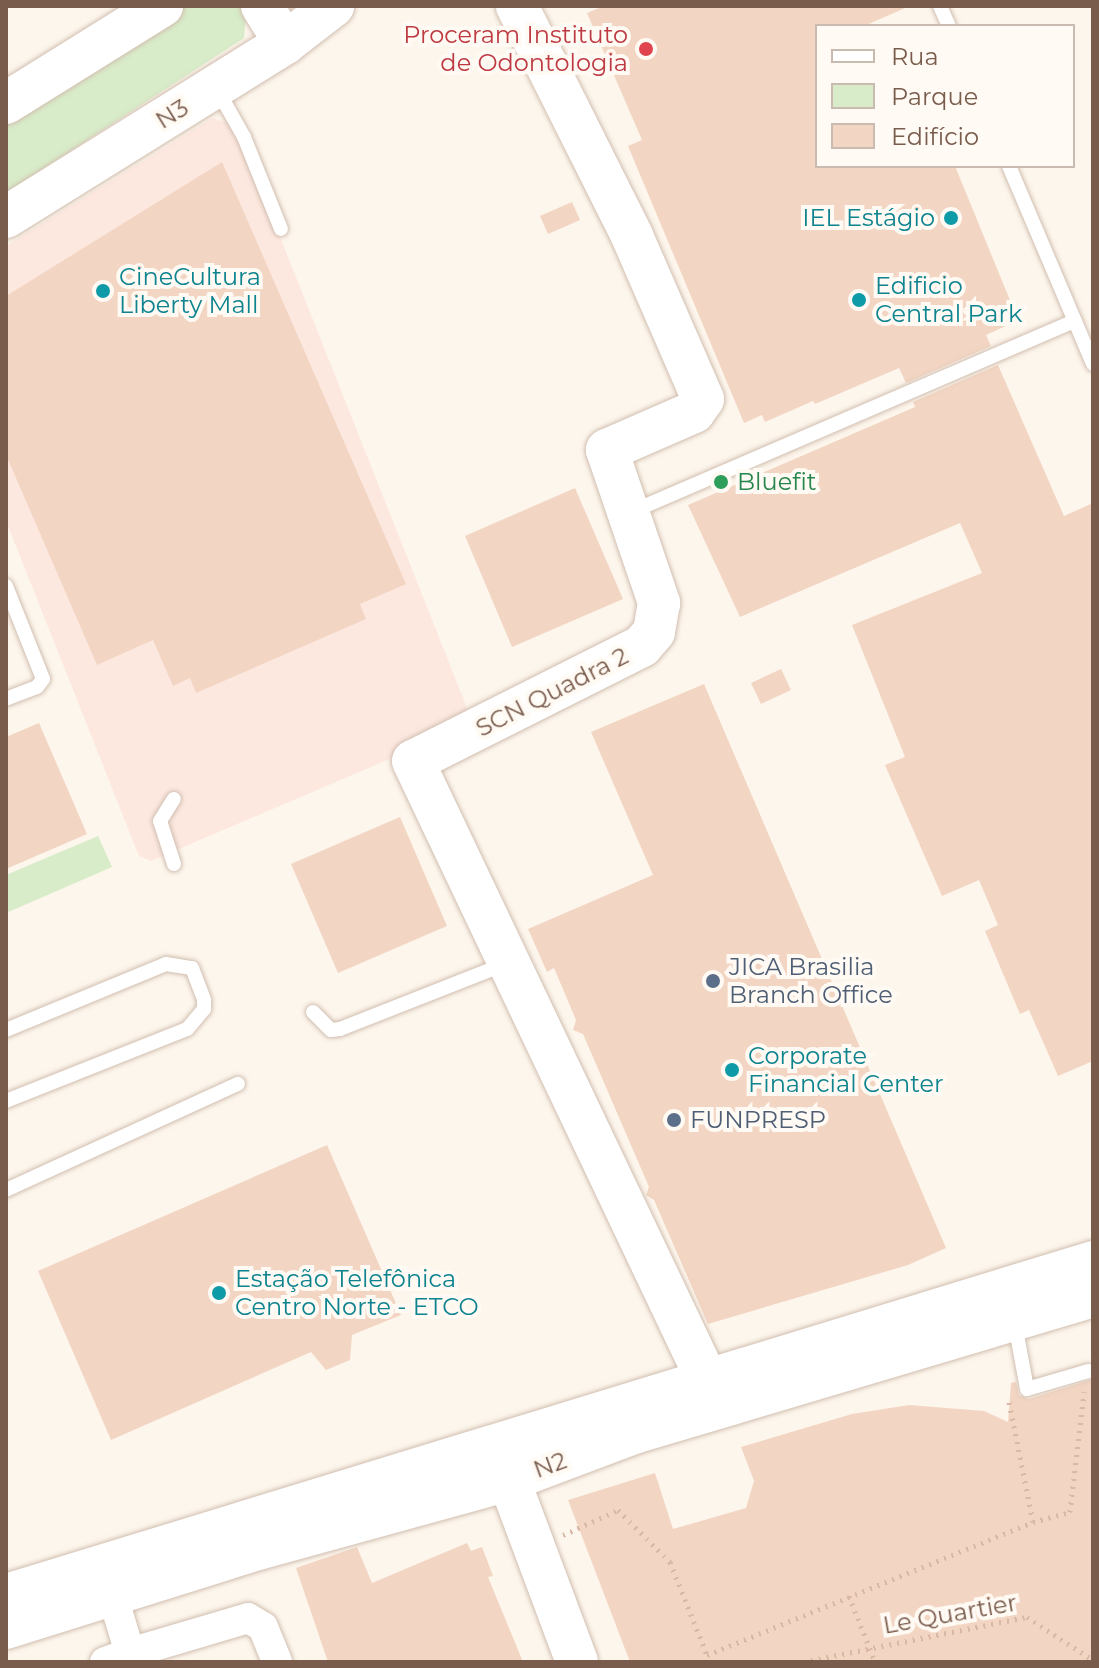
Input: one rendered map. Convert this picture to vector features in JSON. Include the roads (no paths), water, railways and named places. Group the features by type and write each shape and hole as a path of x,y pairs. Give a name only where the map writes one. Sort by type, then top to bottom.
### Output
{"main road":[{"path":"6,103 162,6"},
{"path":"262,6 285,43"},
{"name":"N3","path":"6,217 285,43 333,6"},
{"name":"SCN Quadra 2","path":"517,6 702,391 702,406 607,450 659,603 659,618 642,646 413,761 707,1380"},
{"path":"1032,1302 1060,1285 1086,1275"},
{"name":"N2","path":"6,1628 108,1581 390,1480 707,1380 1032,1302"},
{"name":"N2","path":"6,1595 108,1581 210,1555 258,1549 509,1480 634,1433 973,1330 1032,1302"},
{"path":"634,1433 689,1407 703,1395 707,1380 731,1388 806,1382"},
{"path":"577,1662 509,1480 514,1463 527,1451 564,1436 590,1417"},
{"path":"390,1480 435,1479 480,1467 509,1480"},
{"path":"6,1617 108,1581"}],"street":[{"path":"108,1581 118,1658 248,1618 263,1627 268,1659"}],"lane":[{"path":"216,87 244,137 281,229"},
{"path":"1010,168 1093,363"},
{"path":"629,513 1075,321"},
{"path":"6,586 43,679 37,687 6,699"},
{"path":"174,799 160,821 174,864"},
{"path":"313,1012 331,1030 340,1029 508,963"},
{"path":"6,1030 166,964 192,968 204,1000 204,1009 187,1029 6,1101"},
{"path":"6,1190 238,1084"},
{"path":"1032,1302 1028,1390 1088,1377"}],"place":[{"name":"Proceram Instituto de Odontologia","path":"646,49"},
{"name":"IEL Estágio","path":"951,218"},
{"name":"CineCultura Liberty Mall","path":"103,291"},
{"name":"Edificio Central Park","path":"859,300"},
{"name":"Bluefit","path":"721,482"},
{"name":"JICA Brasilia Branch Office","path":"713,981"},
{"name":"Corporate Financial Center","path":"732,1070"},
{"name":"FUNPRESP","path":"674,1120"},
{"name":"Estação Telefônica Centro Norte - ETCO","path":"219,1293"}]}
